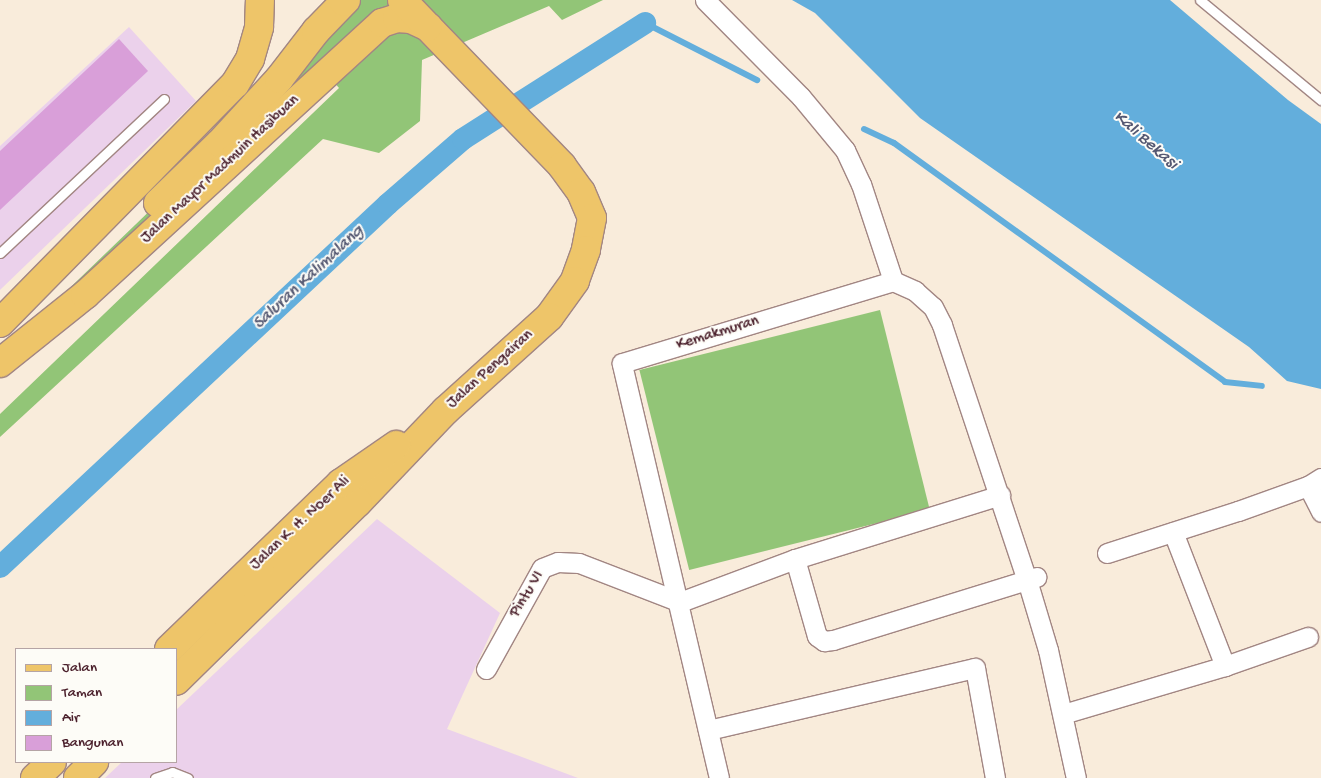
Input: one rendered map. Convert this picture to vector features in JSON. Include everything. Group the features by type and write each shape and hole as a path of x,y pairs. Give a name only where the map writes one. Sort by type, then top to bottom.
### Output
{"main road":[{"path":"0,323 235,84 250,59 259,27 260,0"},
{"name":"Jalan Mayor Madmuin Hasibuan","path":"0,354 220,143 279,79 316,31 345,0"},
{"name":"Jalan Pengairan","path":"178,679 358,502 445,411 549,317 575,282 586,250 592,218 582,192 562,166 402,0"},
{"path":"423,0 430,29"},
{"name":"Jalan Mayor Madmuin Hasibuan","path":"0,363 85,295 382,23 397,18 411,19 430,29"},
{"name":"Jalan K. H. Noer Ali","path":"170,648 341,483 445,411"},
{"path":"35,778 51,763"},
{"path":"78,778 93,763"}],"street":[{"path":"705,0 801,97 846,150 861,184 893,281 915,291 933,307 938,316 1000,495 1032,578 1076,778"},
{"name":"Kemakmuran","path":"719,778 680,602 622,363 893,281"},
{"path":"1107,553 1173,532 1314,482 1321,512"},
{"path":"680,602 795,559 1000,495"},
{"path":"1173,532 1225,666"},
{"path":"795,559 817,636 824,641 833,640 1032,578"},
{"name":"Pintu VI","path":"486,669 542,568 558,562 579,563 680,602"},
{"path":"1063,714 1225,666 1308,637"},
{"path":"708,730 975,668 995,778"}],"lane":[{"path":"1200,0 1321,100"},
{"path":"0,253 164,99"},
{"path":"154,778 172,772 188,778"}],"shaded area":[{"path":"129,27 196,101 0,290 0,146"},
{"path":"377,519 500,613 447,729 578,778 105,778 121,763 178,763 178,708"}],"green space":[{"path":"350,0 400,0 428,26 423,0 603,0 562,20 549,6 422,60 420,121 379,153 323,139 0,437 0,414 339,88 326,73 50,307 220,143"},
{"path":"880,310 930,510 689,570 639,370"}],"water":[{"name":"Kali Bekasi","path":"792,0 1170,0 1288,100 1321,124 1321,389 1287,381 1249,347 920,118 815,13"}],"building":[{"path":"119,39 148,71 0,210 0,151"}],"waterway":[{"path":"645,23 757,80"},
{"name":"Saluran Kalimalang","path":"0,567 388,204 463,139 645,23"},
{"path":"864,129 894,143 1225,382 1262,386"}]}
